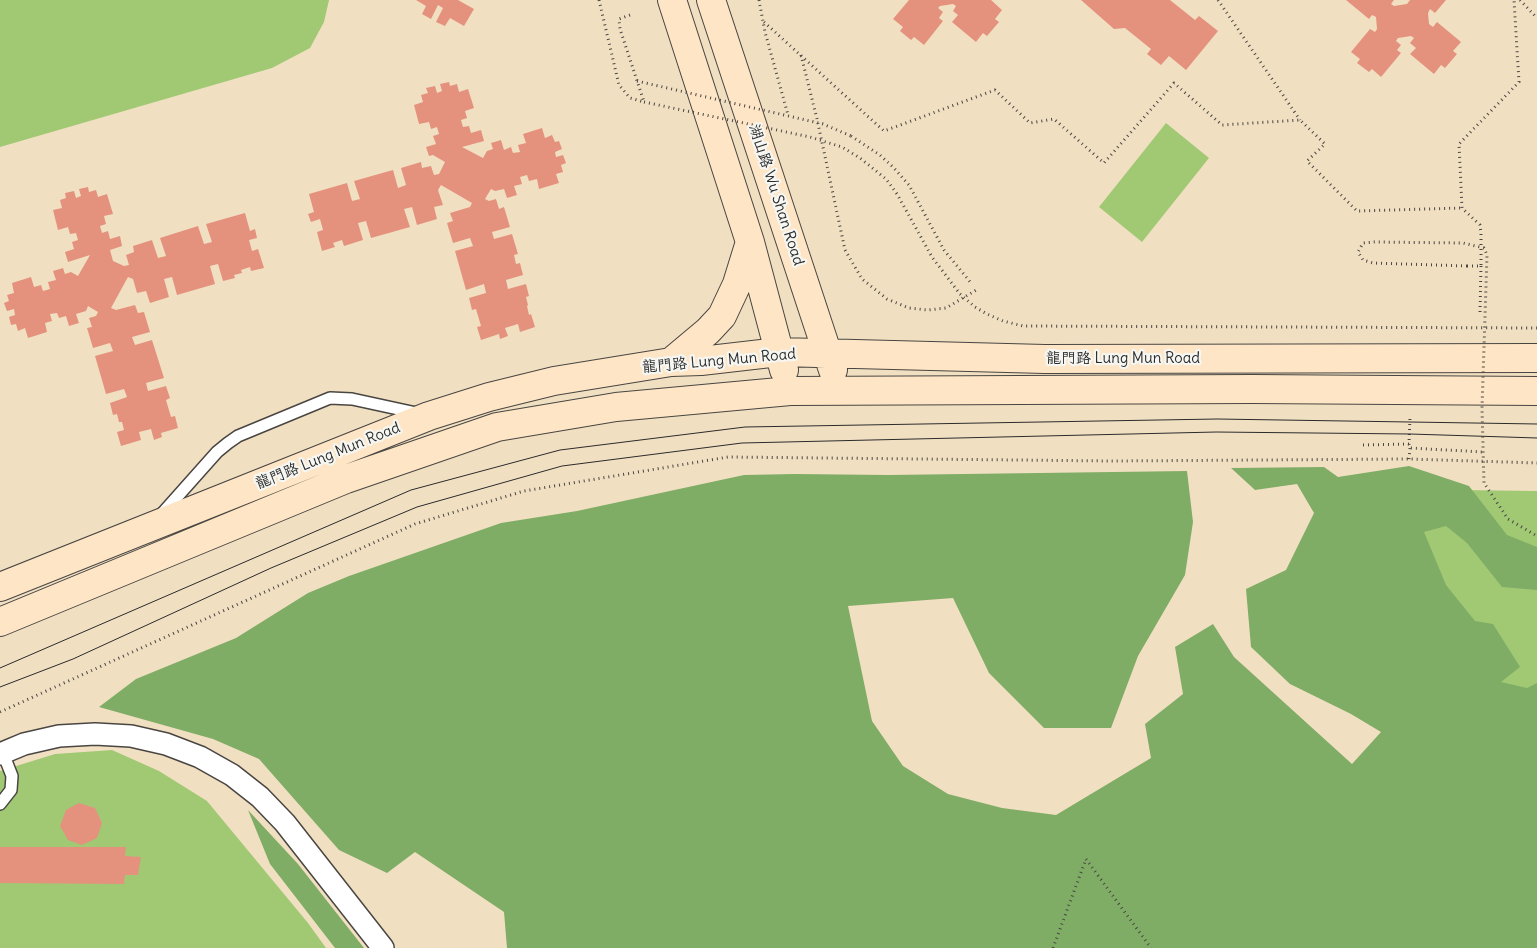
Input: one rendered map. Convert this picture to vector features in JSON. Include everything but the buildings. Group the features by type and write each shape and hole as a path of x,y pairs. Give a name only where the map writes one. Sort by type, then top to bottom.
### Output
{"main road":[{"path":"672,0 750,242 790,391"},
{"name":"湖山路 Wu Shan Road","path":"712,0 840,390"},
{"path":"671,362 708,331 722,316 737,284 750,242"},
{"name":"龍門路 Lung Mun Road","path":"0,587 322,457 429,416 489,397 554,381 671,362 701,361 779,352 1045,359 1537,358"},
{"name":"龍門路 Lung Mun Road","path":"0,622 346,479 497,427 616,406 790,391 840,390 1252,389 1537,391"}],"street":[{"path":"1,754 24,744 59,736 95,734 131,736 166,744 200,757 239,780 260,797 286,823 383,948"}],"lane":[{"path":"149,528 217,452 228,443 238,436 330,398 352,399 429,416"},
{"path":"0,804 11,790 12,776 1,754"}],"path":[{"path":"599,0 619,85 630,98 810,136 842,147 875,168 897,194 932,258 960,294 975,307 1003,321 1023,326 1537,328"},
{"path":"759,0 765,32 788,115"},
{"path":"1218,0 1300,120 1325,144 1307,161 1357,211 1462,208"},
{"path":"1480,312 1480,225 1462,208 1459,144 1519,82 1514,0"},
{"path":"1520,0 1537,18"},
{"path":"630,15 619,19 620,29 644,102"},
{"path":"764,22 884,131 995,90 1030,123 1054,119 1104,163 1174,83 1222,125 1300,120"},
{"path":"801,55 846,250 862,279 887,299 909,308 928,310 946,308 978,289"},
{"path":"637,81 788,115 823,124 851,136 880,155 909,185 944,250 971,283"},
{"path":"1481,266 1373,263 1363,260 1358,252 1363,243 1374,242 1463,243 1484,248 1487,256 1482,408 1484,482 1491,496 1508,520 1537,536"},
{"path":"1409,459 1410,414"},
{"path":"1362,445 1410,446 1483,452"},
{"path":"0,712 415,524 524,491 728,457 1102,461 1409,459 1537,463"},
{"path":"1053,948 1086,859 1150,948"}],"green space":[{"path":"0,0 329,0 324,22 310,48 272,68 0,147"},
{"path":"1166,123 1209,158 1142,242 1099,207"},
{"path":"1409,466 1469,486 1507,535 1537,547 1537,590 1502,587 1467,543 1446,526 1424,532 1446,585 1475,621 1493,624 1520,667 1501,682 1527,688 1537,683 1537,948 507,948 504,912 415,852 387,873 339,850 259,759 213,739 99,707 136,679 236,638 308,593 349,576 501,523 577,511 744,475 1187,471 1193,522 1185,575 1138,656 1111,728 1044,728 989,673 953,598 848,606 872,721 903,766 948,794 1002,808 1056,815 1151,758 1145,724 1183,694 1175,647 1213,624 1234,657 1352,764 1381,732 1351,714 1290,684 1251,647 1246,589 1286,570 1314,513 1297,484 1255,490 1231,468 1324,467 1338,477"},
{"path":"1380,489 1537,491 1537,826"},
{"path":"112,750 159,771 207,801 308,923 326,948 0,948 0,771 55,754"},
{"path":"248,810 298,864 364,948 335,948 270,864"}],"tram line":[{"path":"0,668 411,490 560,450 745,427 1217,419 1537,424"},
{"path":"0,687 73,659 271,568 417,507 562,466 742,443 1216,432 1410,434 1537,438"}]}
